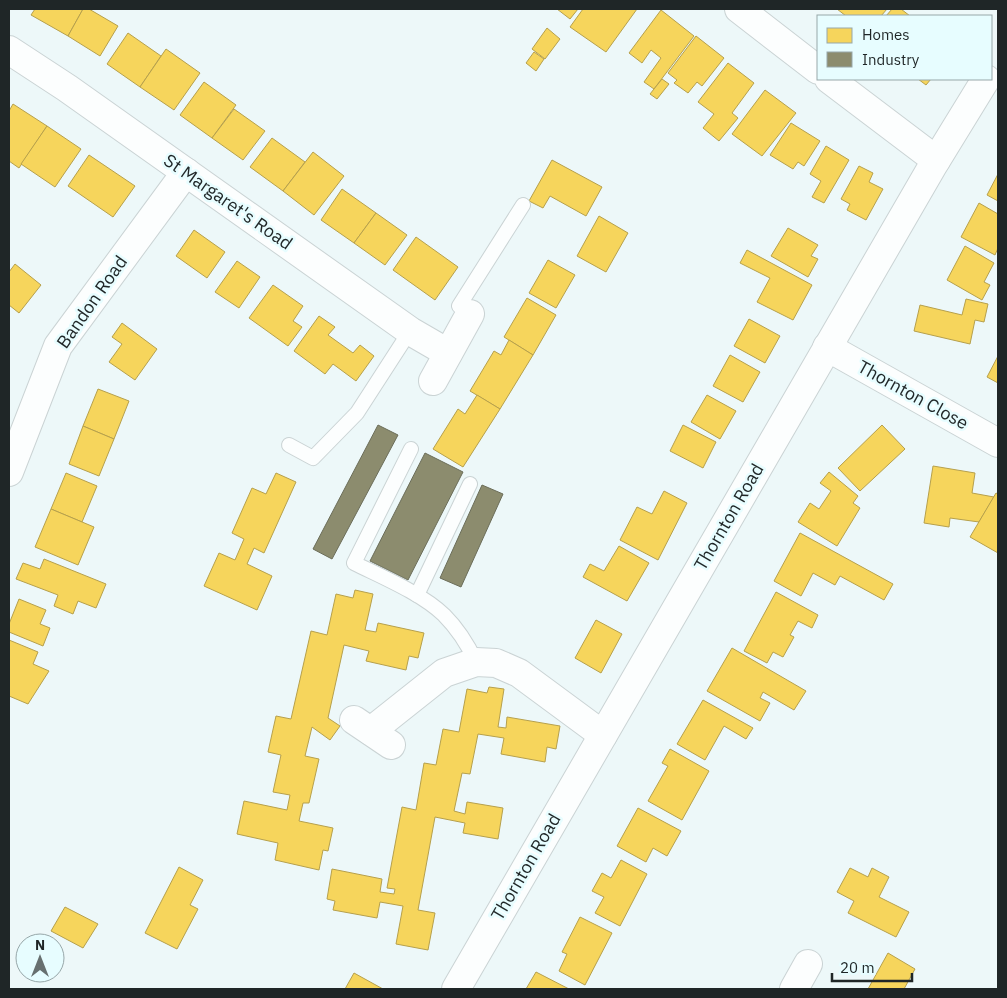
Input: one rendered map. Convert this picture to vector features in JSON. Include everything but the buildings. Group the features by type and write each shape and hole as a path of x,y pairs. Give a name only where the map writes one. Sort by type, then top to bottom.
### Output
{"street":[{"path":"738,9 817,69"},
{"name":"St Margaret's Road","path":"9,50 67,88 410,331 448,354"},
{"path":"992,70 998,59"},
{"path":"830,80 936,160"},
{"name":"Thornton Road","path":"456,989 936,160 985,80"},
{"name":"Bandon Road","path":"9,472 58,346 186,172"},
{"path":"433,381 470,314"},
{"name":"Thornton Close","path":"828,347 998,443"},
{"path":"372,732 444,673 476,662 496,663 519,673 603,735"},
{"path":"794,989 808,964"}],"lane":[{"path":"470,314 459,306 523,205"},
{"path":"289,445 313,458 357,412 410,331"},
{"path":"411,449 354,562 417,595 443,614 466,643 476,662"},
{"path":"417,595 470,484"}]}
